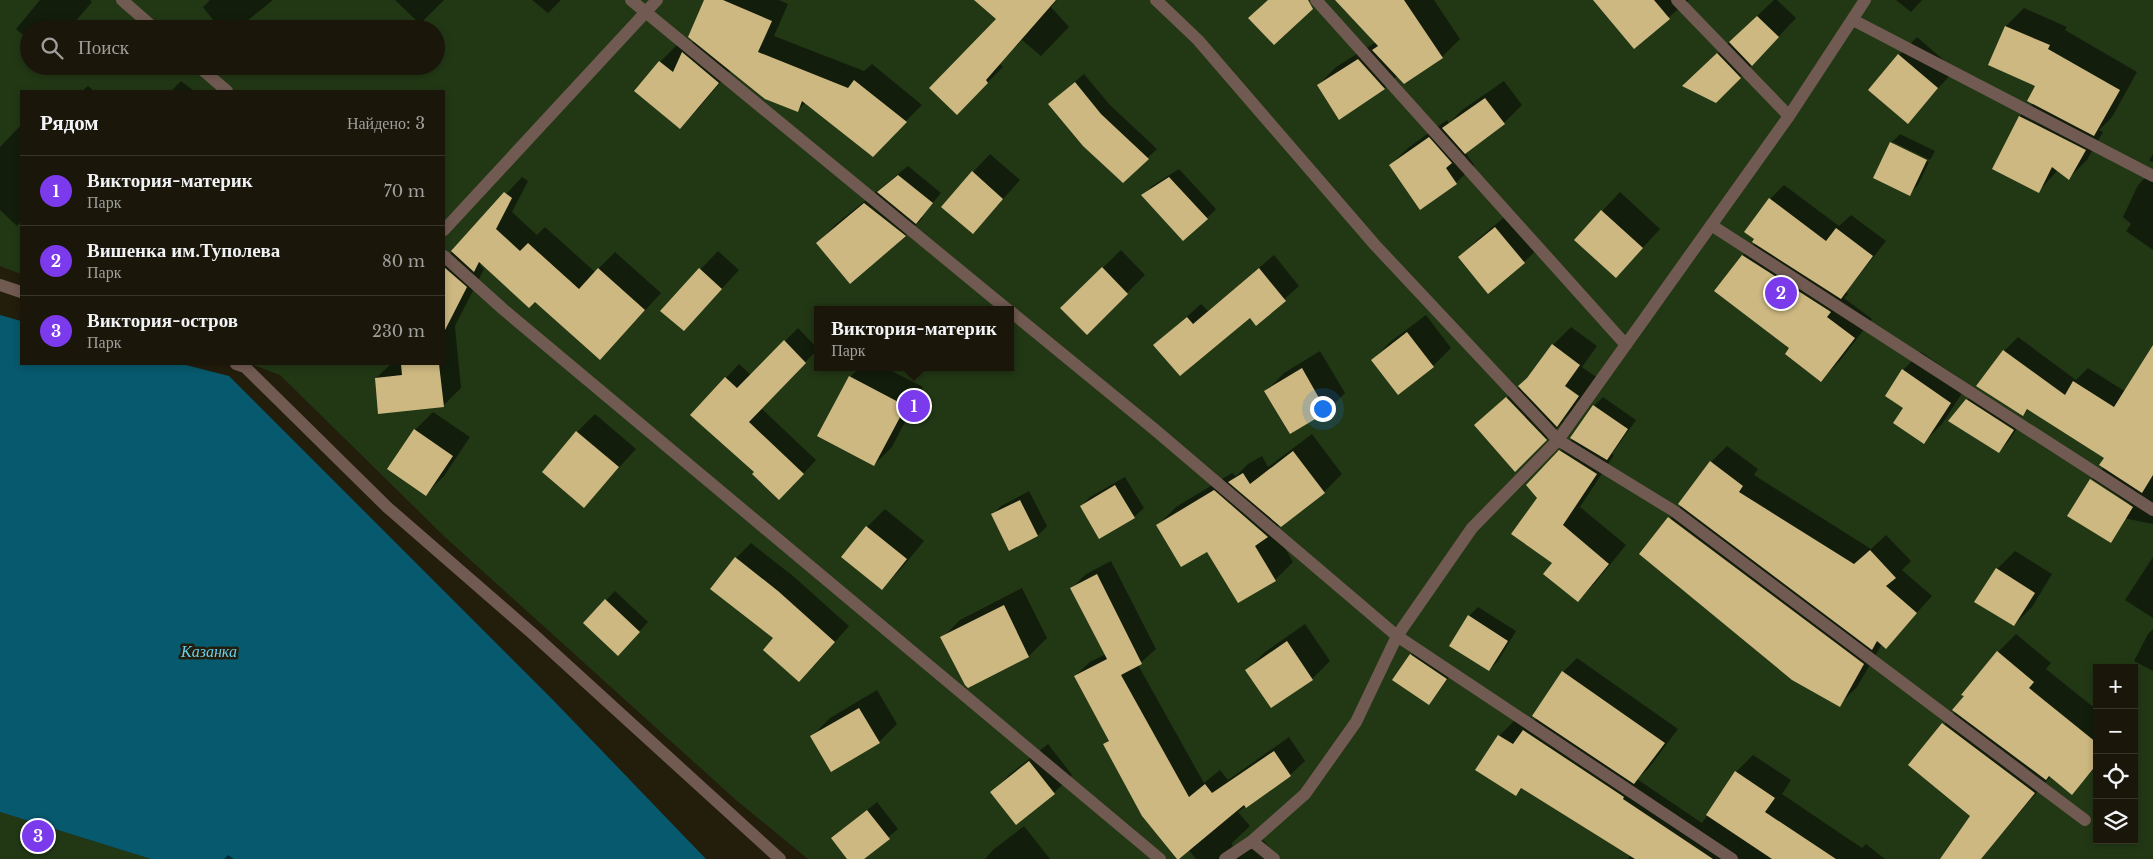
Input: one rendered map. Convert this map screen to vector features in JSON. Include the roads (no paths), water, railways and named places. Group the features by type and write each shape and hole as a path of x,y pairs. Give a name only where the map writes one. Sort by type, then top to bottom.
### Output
{"lane":[{"path":"122,0 145,20"},
{"path":"631,0 1004,306"},
{"path":"445,229 657,0"},
{"path":"1156,0 1198,40 1375,245 1558,440 1674,510 2085,820"},
{"path":"1316,0 1626,345"},
{"path":"1677,0 1789,116"},
{"path":"1225,859 1252,841 1304,794 1310,786 1356,722 1397,636 1472,528 1558,440 1789,116 1865,0"},
{"path":"1853,20 2153,176"},
{"path":"208,75 226,90"},
{"path":"1711,225 2153,510"},
{"path":"445,257 504,310 1160,859"},
{"path":"0,285 20,292"},
{"path":"1014,314 1154,429 1397,636 1732,859"},
{"path":"243,365 387,507 533,634 780,859"},
{"path":"1252,841 1274,859"}],"water":[{"name":"Казанка","path":"0,315 20,321 20,365 186,365 229,376 553,700 706,859 151,859 0,812"}],"place":[{"name":"Вишенка им.Туполева","path":"1781,293"},
{"name":"Виктория-материк","path":"914,406"},
{"name":"Виктория-остров","path":"38,836"}]}
